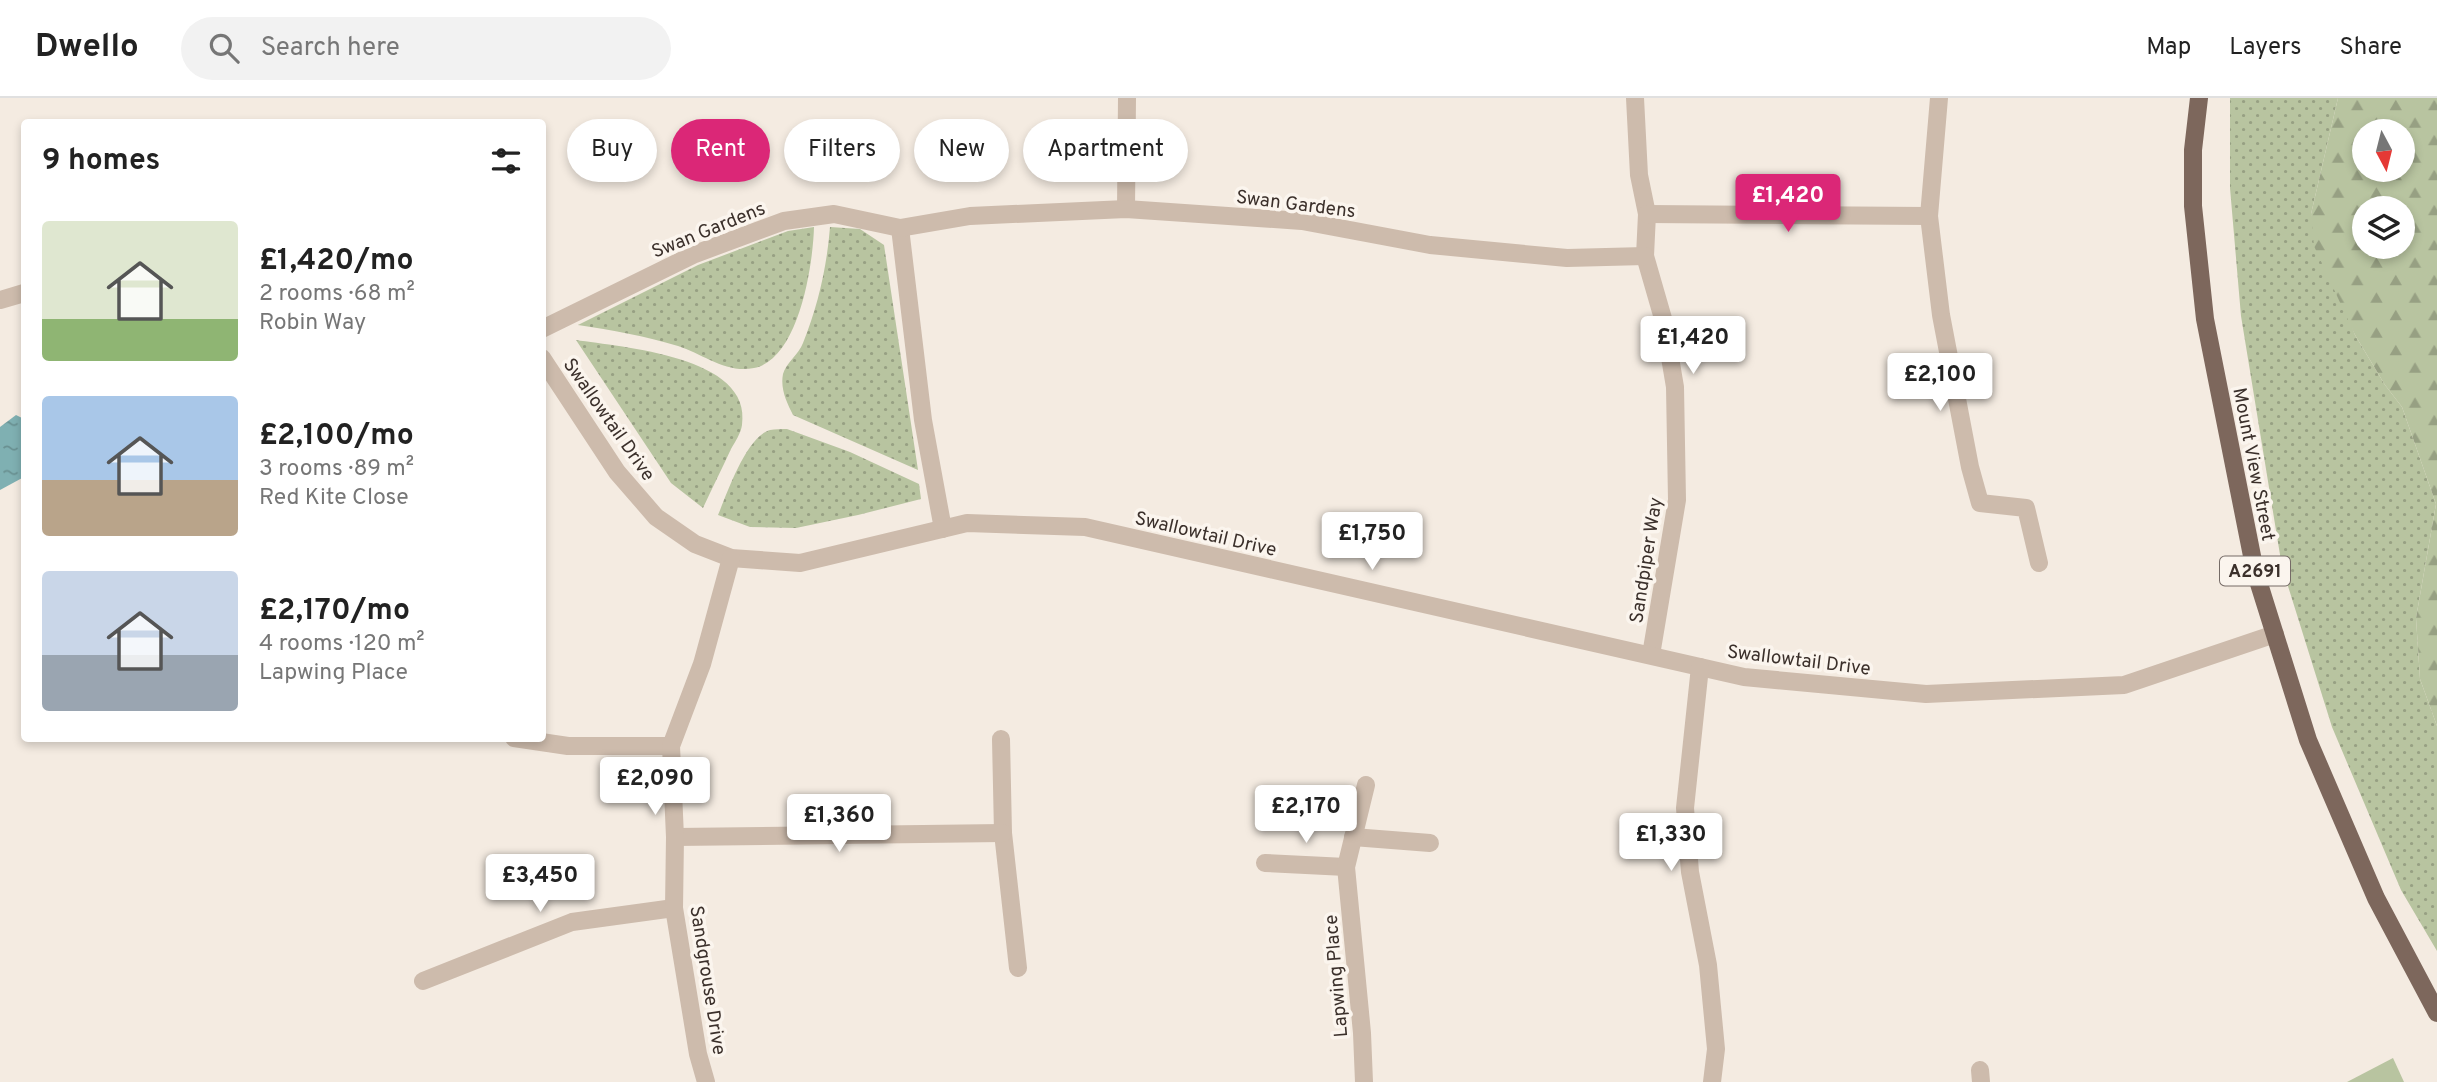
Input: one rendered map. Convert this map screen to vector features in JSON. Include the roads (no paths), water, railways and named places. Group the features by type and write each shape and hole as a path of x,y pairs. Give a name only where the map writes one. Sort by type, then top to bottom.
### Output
{"main road":[{"name":"Mount View Street","path":"2199,98 2193,150 2193,206 2205,319 2255,571 2308,740 2370,886 2437,1013"}],"street":[{"path":"1126,209 1127,98"},
{"name":"Sandpiper Way","path":"1635,98 1639,175 1647,214 1645,256 1664,323 1675,387 1677,500 1651,655"},
{"path":"1939,98 1929,216 1941,315 1970,467 1980,503 2026,508 2039,563"},
{"name":"Swan Gardens","path":"546,328 695,254 784,220 834,214 900,228 970,216 1126,209 1302,221 1430,245 1567,258 1645,256"},
{"path":"1647,214 1929,216"},
{"path":"900,228 923,421 943,529"},
{"path":"2,295 21,293"},
{"name":"Swallowtail Drive","path":"546,364 617,472 656,517 695,544 731,558 800,563 967,523 1085,527 1744,677 1926,694 2124,685 2275,634"},
{"name":"Sandgrouse Drive","path":"706,1082 698,1054 674,908 675,837 671,746 702,664 731,558"},
{"path":"1699,667 1685,808 1690,872 1708,965 1716,1049 1712,1082"},
{"path":"1001,739 1003,833 1018,968"},
{"path":"541,742 568,746 671,746"},
{"name":"Lapwing Place","path":"1364,1082 1346,867 1366,785"},
{"path":"675,837 1003,833"},
{"path":"1353,838 1430,844"},
{"path":"1265,863 1346,867"},
{"path":"423,981 572,922 674,908"}],"water":[{"path":"16,415 21,418 21,479 0,490 0,427"}]}
